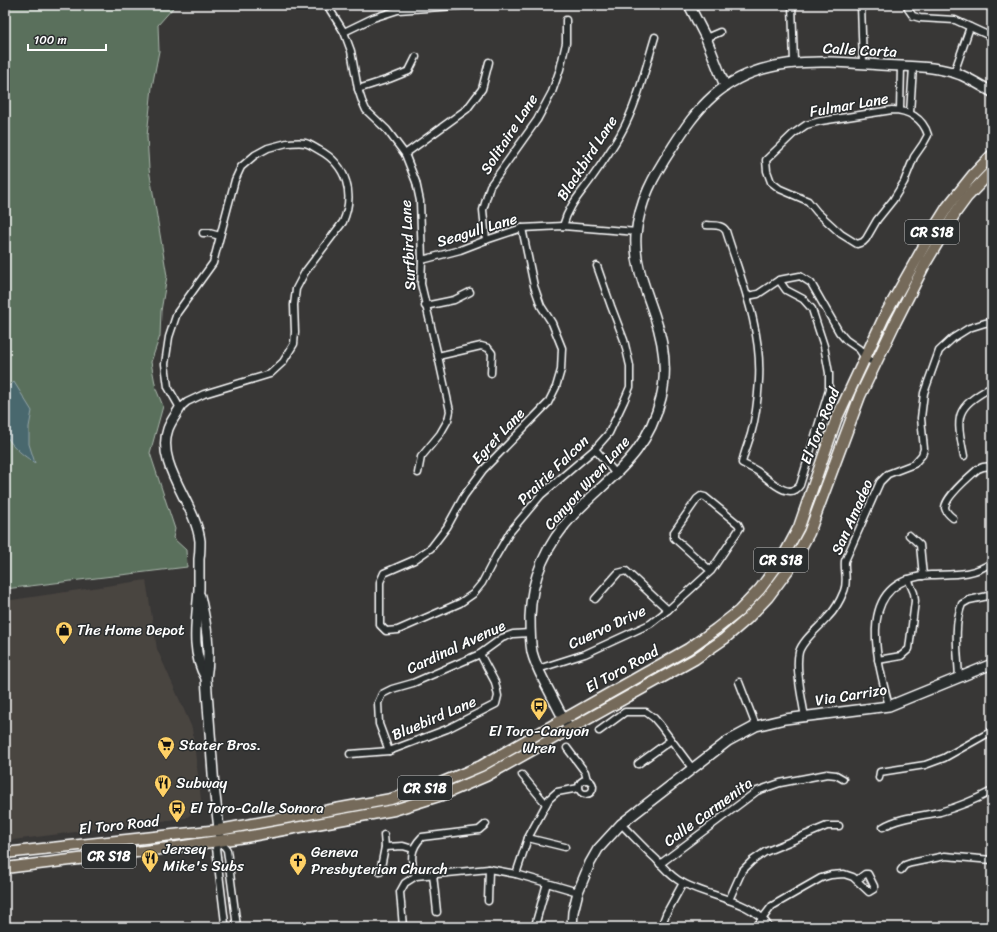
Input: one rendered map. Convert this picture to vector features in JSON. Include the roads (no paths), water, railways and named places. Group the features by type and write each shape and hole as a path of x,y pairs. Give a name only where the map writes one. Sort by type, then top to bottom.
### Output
{"main road":[{"name":"El Toro Road","path":"5,853 219,830 391,799 438,784 480,766 688,649 716,630 739,611 760,589 782,559 799,527 836,420 884,317 948,206 972,176 992,155"},
{"name":"El Toro Road","path":"5,868 246,837 394,810 442,795 486,776 570,730 695,659 724,639 747,619 768,597 791,566 809,533 860,396 875,362 941,236 967,197 992,171"}],"street":[{"name":"Surfbird Lane","path":"327,5 344,32 351,51 358,89 366,110 387,130 405,154 416,182 420,201 422,260 421,284 450,411 448,420 440,434 421,457 418,473"},
{"path":"344,32 373,18 398,10 470,5"},
{"path":"689,5 706,38 725,86"},
{"path":"792,5 794,62"},
{"path":"860,5 862,63"},
{"path":"908,7 913,16 920,18 955,20 992,37"},
{"name":"Solitaire Lane","path":"486,240 483,210 490,186 537,120 552,92 560,69 566,42 566,20"},
{"path":"954,73 970,27"},
{"path":"706,38 720,32"},
{"name":"Blackbird Lane","path":"563,226 568,210 590,180 622,130 635,100 655,37"},
{"path":"358,89 409,71 416,57"},
{"path":"405,154 467,109 482,88 489,62"},
{"name":"Calle Corta","path":"725,86 763,68 794,62 862,63 939,69 976,82 992,92"},
{"path":"901,66 900,110 910,113 913,67"},
{"name":"Canyon Wren Lane","path":"570,730 538,669 532,652 530,633 533,591 540,565 555,538 574,515 638,451 651,428 660,402 663,384 664,360 661,336 639,274 636,247 637,232 644,200 654,176 690,120 711,97 725,86"},
{"path":"901,99 910,100"},
{"name":"Fulmar Lane","path":"900,110 821,121 806,126 793,134 766,160 767,171 771,182 780,189 808,201 840,234 857,244 863,242 877,220 894,200 904,182 914,157 928,135 923,123 910,113"},
{"path":"180,408 168,386 165,364 169,337 177,313 212,263 235,180 241,167 255,155 268,148 286,143 306,143 326,154 343,173 348,188 349,203 343,222 305,272 296,289 294,305 294,344 283,362 270,374 204,394 187,402 180,408 172,420 168,430 166,451 168,463 195,519 200,541 195,630 197,652 201,669 206,678"},
{"path":"706,225 719,226 725,229 747,296 755,328 759,358 759,379 754,420 742,463 757,471 780,488 787,491 794,491 800,484 829,387 829,373 826,351 812,308 803,299 786,290 779,280"},
{"name":"Seagull Lane","path":"422,260 460,250 522,228 563,226 637,232"},
{"name":"Egret Lane","path":"386,631 380,625 380,582 384,573 414,560 431,548 447,527 464,496 483,470 548,403 556,388 561,370 562,348 552,323 541,306 534,286 522,228"},
{"path":"203,233 220,236"},
{"name":"Prairie Falcon","path":"386,631 398,630 460,602 473,594 482,583 510,532 541,495 595,449 609,433 630,387 630,366 624,340 597,266"},
{"path":"747,296 758,294 779,280 800,276 810,283 838,332 859,349 866,358 875,362"},
{"path":"425,306 454,300 470,292"},
{"name":"San Amadeo","path":"805,716 797,662 799,651 802,644 829,616 840,600 845,589 846,582 844,568 845,561 880,482 888,474 914,464 922,455 924,449 921,418 924,393 939,351 953,338 969,328 992,322"},
{"path":"438,356 481,346 488,348 492,353 491,373"},
{"path":"964,456 959,429 960,412 966,404 992,387"},
{"path":"595,449 616,474"},
{"path":"953,518 946,512 945,507 949,498 978,469 992,466"},
{"name":"Cuervo Drive","path":"538,669 585,654 650,624 668,610 711,571 740,528 738,524 705,497 701,496 697,499 673,535 674,538 711,571"},
{"path":"909,535 920,546 923,576"},
{"path":"889,706 878,660 875,636 880,606 887,593 896,585 908,579 923,576 977,571 992,562"},
{"path":"596,599 618,573 626,571 668,610"},
{"path":"878,660 901,656 909,649 915,601 914,593 908,579"},
{"path":"198,591 206,625 208,646 206,678 220,840 227,850 237,927"},
{"path":"959,678 957,635 959,612 962,604 969,600 988,596"},
{"path":"195,630 206,625"},
{"name":"Cardinal Avenue","path":"389,750 380,724 378,703 382,694 392,689 413,683 480,654 502,638 514,634 530,633"},
{"name":"Bluebird Lane","path":"350,754 389,750 447,729 496,704 498,696 495,682 480,654"},
{"name":"Via Carrizo","path":"572,927 573,912 578,892 598,849 621,824 728,741 756,726 785,719 889,706 992,664"},
{"path":"739,682 756,726"},
{"path":"599,731 625,712 646,712 654,718 692,768"},
{"path":"879,778 880,772 925,764 944,758 992,730"},
{"path":"638,764 671,740"},
{"path":"567,748 586,772 587,780"},
{"name":"Calle Carmenita","path":"660,864 757,791 780,783 827,774 836,775 843,779"},
{"path":"522,775 546,804"},
{"path":"579,788 580,783 587,780"},
{"path":"579,788 582,792 587,794 592,791 592,783 587,780"},
{"path":"516,874 528,838 553,794 579,788"},
{"path":"883,826 892,822 967,804 992,792"},
{"path":"416,876 411,860 413,849 422,838 479,830 486,824"},
{"path":"621,824 677,880 750,909 769,927"},
{"path":"729,900 742,871 764,852 827,826 839,826"},
{"path":"380,872 385,848 384,835"},
{"path":"528,838 565,847"},
{"path":"220,840 216,848 225,923 224,927"},
{"path":"385,848 403,846 413,849"},
{"path":"901,870 905,865 911,863 945,856 992,860"},
{"path":"403,927 400,892 405,883 416,876 489,869 516,874 578,892"},
{"path":"488,901 489,869"},
{"path":"433,874 437,912"},
{"path":"756,927 772,906 821,878 831,875 844,874 857,880"},
{"path":"536,922 547,883"},
{"path":"661,927 666,914 683,883"}],"water":[{"path":"14,382 32,411 29,427 29,444 35,463 13,445 6,436 4,427 5,389"}],"place":[{"name":"The Home Depot","path":"64,645"},
{"name":"El Toro-Canyon Wren","path":"539,721"},
{"name":"Stater Bros.","path":"166,760"},
{"name":"Subway","path":"163,798"},
{"name":"El Toro-Calle Sonora","path":"177,823"},
{"name":"Jersey Mike's Subs","path":"150,873"},
{"name":"Geneva Presbyterian Church","path":"298,876"}]}
